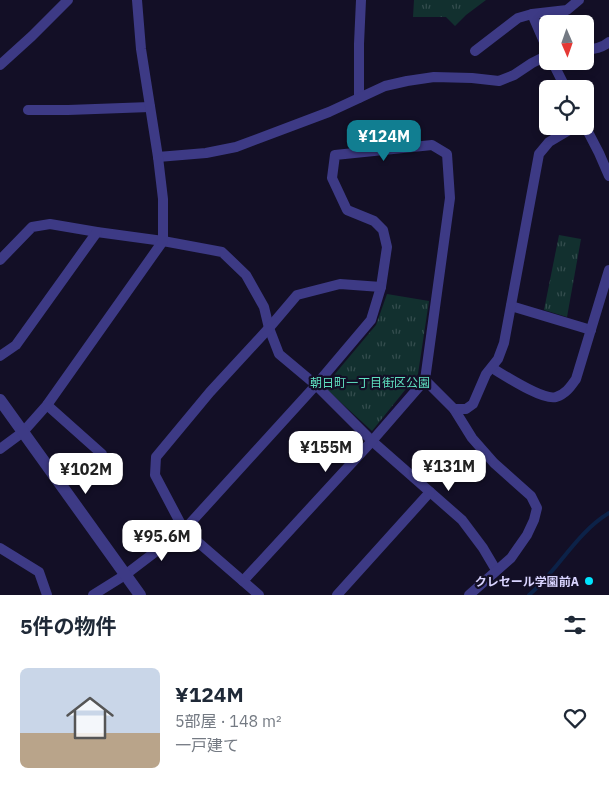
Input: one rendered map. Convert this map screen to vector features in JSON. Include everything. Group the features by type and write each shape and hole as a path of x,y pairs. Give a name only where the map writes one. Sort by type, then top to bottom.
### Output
{"street":[{"path":"0,65 68,0"},
{"path":"0,449 24,432 47,406 163,242 163,199 141,49 137,0"},
{"path":"359,98 361,0"},
{"path":"475,51 518,18 532,14 567,10 579,0"},
{"path":"532,14 539,31"},
{"path":"594,49 604,47 609,42"},
{"path":"158,156 206,153 236,147 329,112 385,86 425,78 472,78 499,81 514,76 539,59"},
{"path":"28,110 150,107"},
{"path":"454,409 466,408 473,404 486,374 498,359 504,343 539,154 549,142 561,135"},
{"path":"590,135 609,176"},
{"path":"94,595 125,575 184,530 316,385 371,320 380,287 387,247 383,230 374,220 348,210 332,178 335,155 432,145 447,154 450,198 425,380 372,441 243,580"},
{"path":"0,260 32,227 50,224 222,252 246,275 264,307 269,328 279,354 316,385 372,441 462,520 483,548 496,570"},
{"path":"0,356 16,346 97,232"},
{"path":"492,368 542,396 555,398 568,391 576,378 609,270"},
{"path":"259,595 184,530 155,475 156,457 210,392 297,295 340,284 380,287"},
{"path":"511,306 591,330"},
{"path":"425,380 454,409 472,438 494,463 531,496 537,508 534,520 511,558 469,595"},
{"path":"0,400 140,595"},
{"path":"47,406 102,454"},
{"path":"337,595 430,492"},
{"path":"0,548 39,572 47,595"}],"green space":[{"path":"414,0 486,0 455,26 446,17 413,17"},
{"path":"559,235 581,239 567,317 544,310"},
{"name":"朝日町一丁目街区公園","path":"387,294 429,301 418,374 372,431 324,387 376,325"}],"waterway":[{"path":"529,595 577,541 597,521 609,513"}],"place":[{"name":"クレセール学園前A","path":"589,581"}]}
